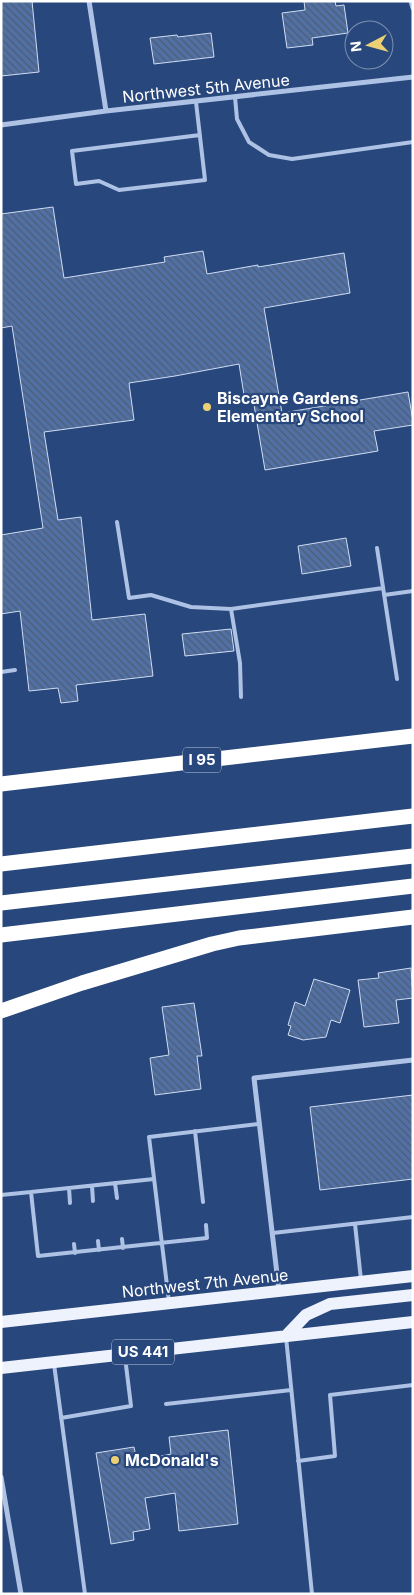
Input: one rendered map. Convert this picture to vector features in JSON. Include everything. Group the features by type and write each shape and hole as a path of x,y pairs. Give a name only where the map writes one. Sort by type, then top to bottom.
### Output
{"highway":[{"name":"I 95","path":"1,784 413,736"},
{"path":"1,856 413,809"},
{"path":"1,864 413,816"},
{"path":"1,903 413,856"},
{"path":"1,935 413,886"},
{"path":"1,1011 82,983 212,944 240,938 413,917"}],"main road":[{"name":"Northwest 7th Avenue","path":"1,1322 413,1276"},
{"path":"286,1336 306,1315 330,1304 413,1295"},
{"name":"US 441","path":"1,1368 413,1322"}],"street":[{"path":"90,1 106,111"},
{"path":"412,1 413,8"},
{"name":"Northwest 5th Avenue","path":"1,125 106,111 413,77"},
{"path":"280,1291 254,1078 413,1060"},
{"path":"1,1477 21,1594"}],"lane":[{"path":"235,97 237,119 249,142 269,155 292,159 413,142"},
{"path":"196,102 200,135 205,180 119,190 99,181 76,184 72,152 200,135"},
{"path":"117,522 129,598 151,595 191,607 231,609 383,588"},
{"path":"377,548 397,679"},
{"path":"384,595 413,591"},
{"path":"231,609 240,664 240,697"},
{"path":"1,672 15,670"},
{"path":"169,1304 149,1137 259,1124"},
{"path":"195,1132 203,1202"},
{"path":"1,1195 154,1179"},
{"path":"115,1183 117,1198"},
{"path":"92,1186 94,1201"},
{"path":"69,1188 70,1203"},
{"path":"31,1192 38,1256 207,1238 206,1225"},
{"path":"273,1233 413,1217"},
{"path":"355,1224 362,1282"},
{"path":"122,1239 123,1248"},
{"path":"98,1241 99,1250"},
{"path":"74,1244 75,1253"},
{"path":"286,1336 312,1594"},
{"path":"61,1418 130,1406 125,1354"},
{"path":"54,1362 85,1594"},
{"path":"298,1461 335,1456 330,1395 413,1385"},
{"path":"166,1404 291,1390"}],"building":[{"path":"1,1 32,1 39,72 1,76"},
{"path":"304,1 335,1 336,6 344,5 346,20 344,20 344,34 312,38 313,45 287,48 282,13 305,10"},
{"path":"211,33 214,57 154,64 150,38"},
{"path":"53,207 64,278 165,262 164,257 203,251 207,274 344,253 350,293 264,308 282,413 408,392 413,421 413,425 374,431 378,451 265,470 253,399 245,401 239,364 129,383 134,420 44,432 58,520 81,517 92,620 145,614 153,676 76,685 78,701 61,703 58,688 29,691 20,611 1,614 1,535 43,528 12,326 1,328 1,214"},
{"path":"346,538 351,566 302,574 298,546"},
{"path":"231,629 234,651 185,656 182,634"},
{"path":"411,968 413,998 396,1000 399,1023 364,1027 358,980 379,978 378,973"},
{"path":"314,979 350,990 340,1023 331,1020 326,1037 303,1040 288,1035 291,1026 288,1025 295,1002 305,1006"},
{"path":"194,1003 202,1056 197,1056 201,1089 155,1095 150,1058 169,1055 162,1007"},
{"path":"413,1095 413,1179 320,1190 310,1107"},
{"path":"228,1430 238,1524 179,1531 175,1493 145,1498 150,1529 133,1532 134,1540 111,1544 96,1453 134,1447 137,1461 171,1454 169,1437"}],"place":[{"name":"Biscayne Gardens Elementary School","path":"207,407"},
{"name":"McDonald's","path":"115,1460"}]}
